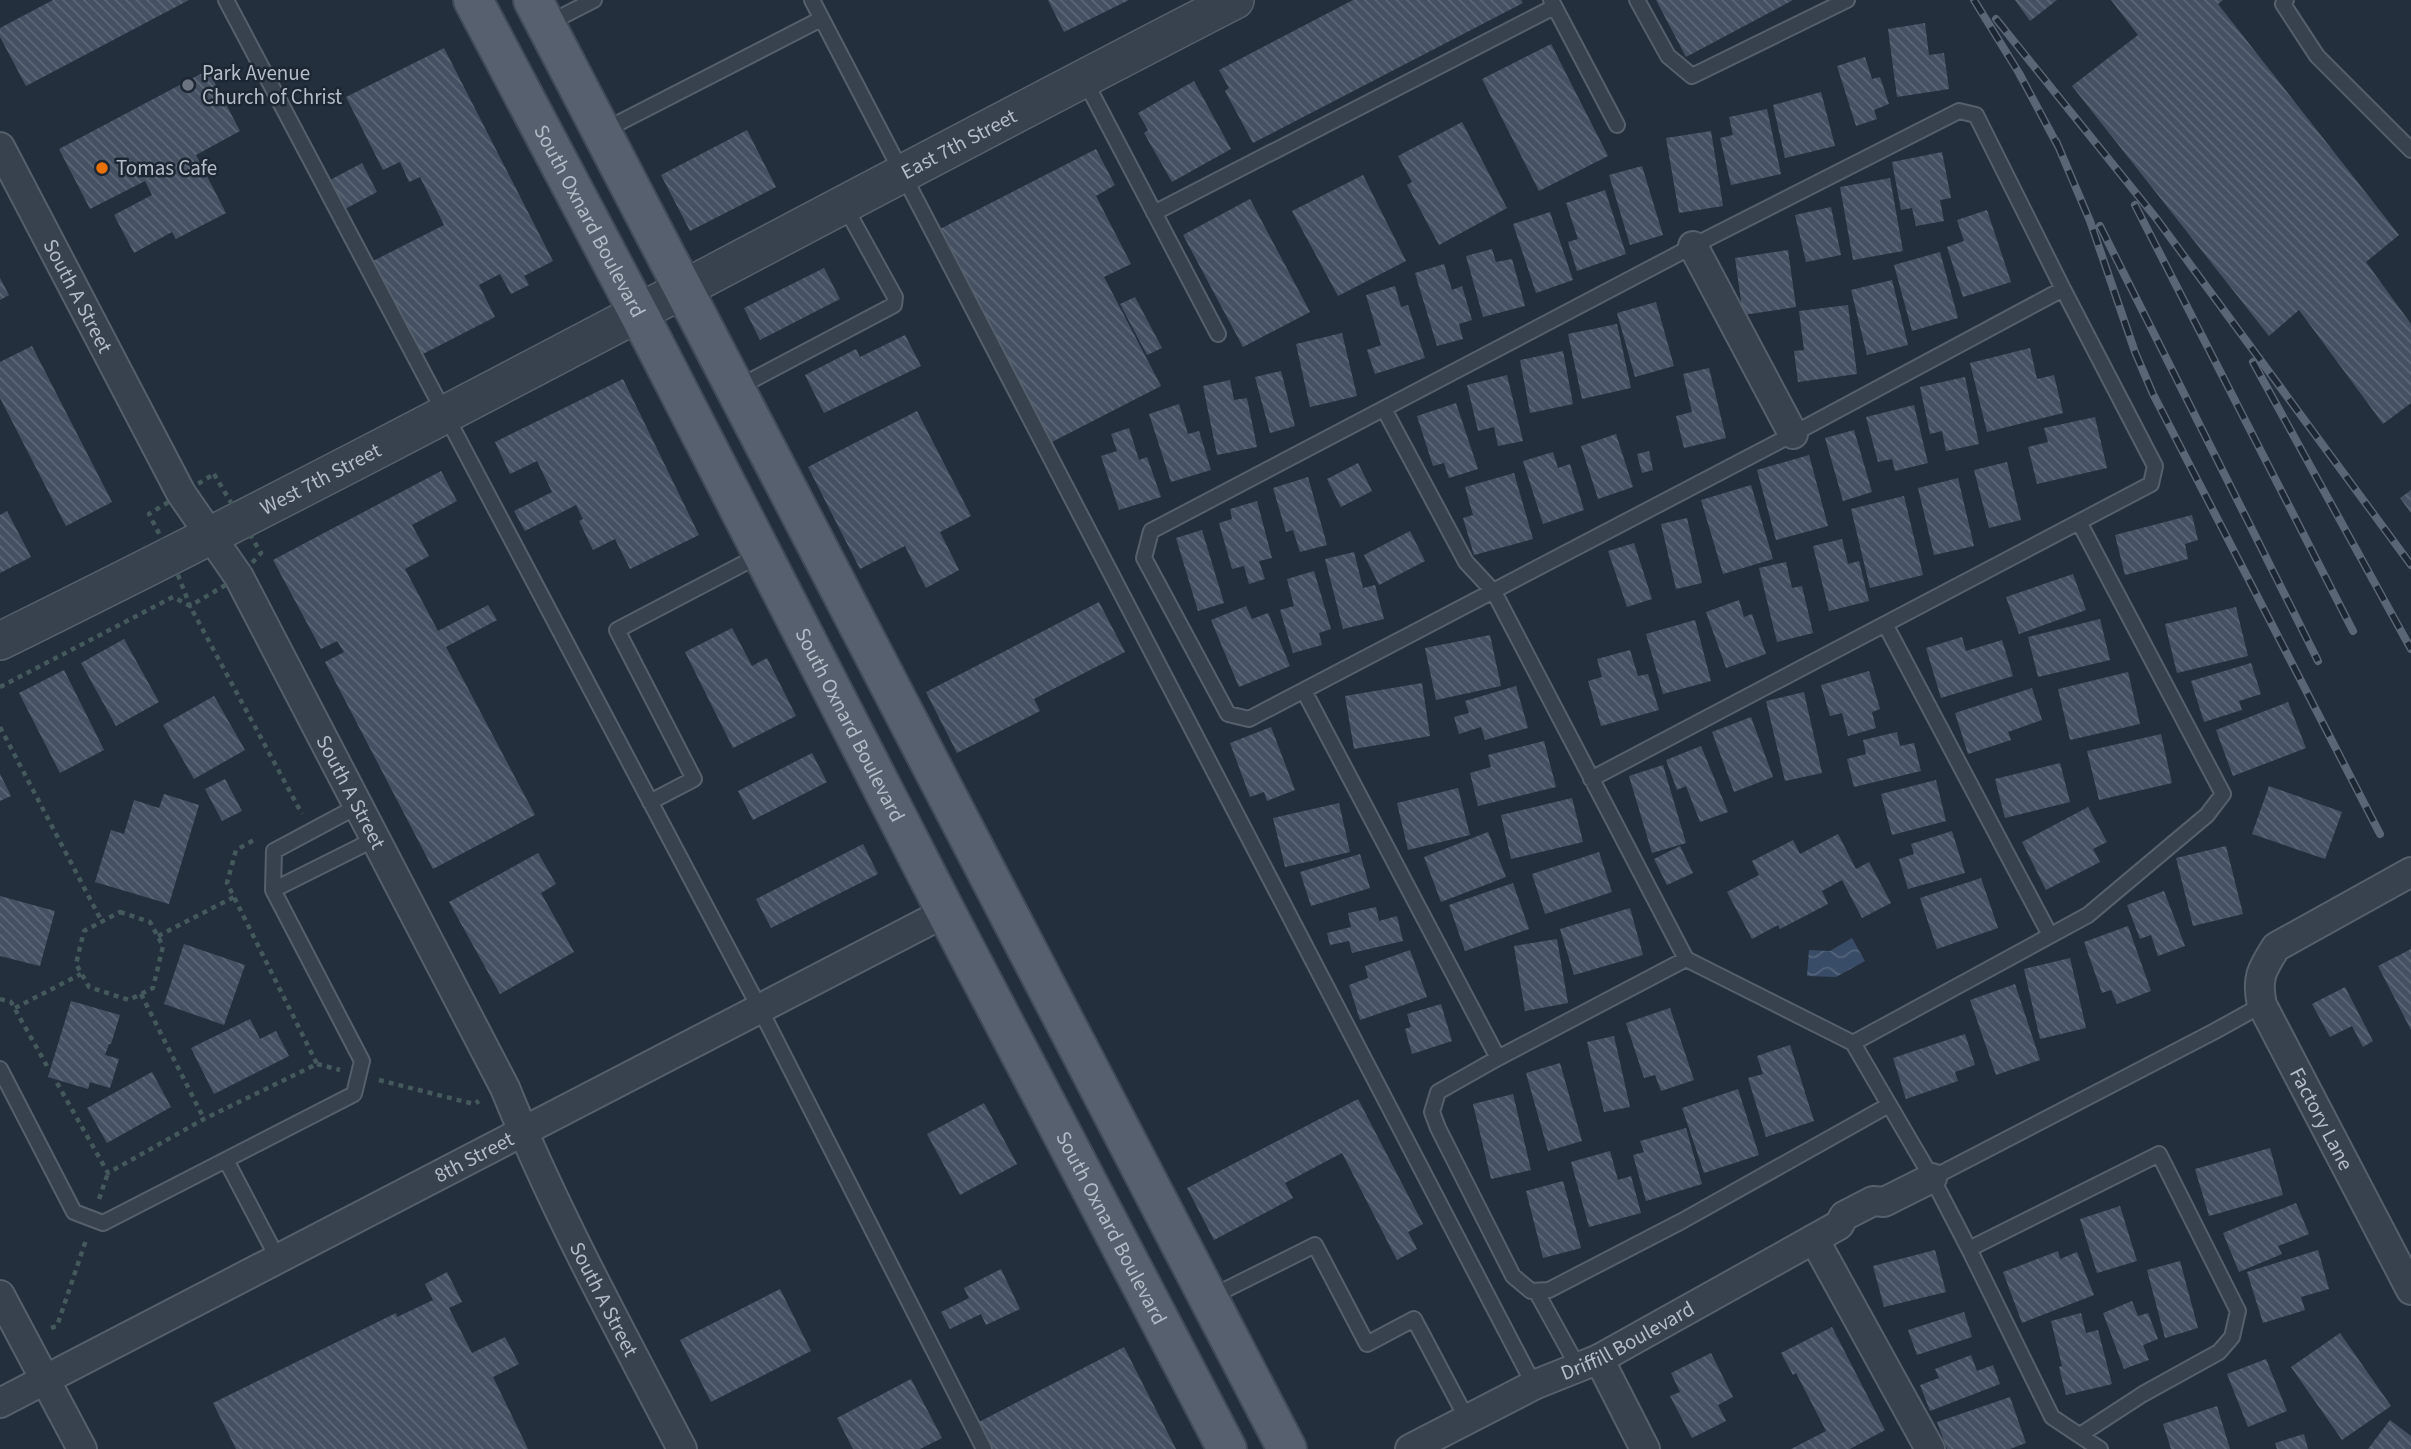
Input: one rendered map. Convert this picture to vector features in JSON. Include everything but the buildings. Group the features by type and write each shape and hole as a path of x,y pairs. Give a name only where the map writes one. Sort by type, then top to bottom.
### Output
{"main road":[{"name":"South Oxnard Boulevard","path":"473,0 639,314 946,912 1227,1449"},
{"path":"540,12 1287,1449"}],"street":[{"name":"East 7th Street","path":"639,314 1084,79 1191,10 1235,0"},
{"name":"South A Street","path":"0,147 181,493 239,576 505,1088 522,1132 583,1258 682,1449"},
{"path":"1693,246 1793,434"},
{"name":"West 7th Street","path":"0,642 445,416 639,314"},
{"name":"Factory Lane","path":"2411,872 2276,947 2263,968 2257,985 2262,1005 2411,1290"},
{"name":"8th Street","path":"0,1402 946,912"},
{"name":"Driffill Boulevard","path":"1410,1449 1534,1385 1588,1363 1839,1225 1849,1227 1881,1211 1884,1202 1932,1178"},
{"path":"1814,1239 1930,1449"},
{"path":"0,1296 82,1449"},
{"path":"1588,1363 1646,1449"}],"lane":[{"path":"226,0 760,1009 984,1449"},
{"path":"540,12 594,0"},
{"path":"812,0 1534,1385"},
{"path":"1637,0 1668,56 1692,76 1847,0"},
{"path":"2286,0 2283,4 2317,56 2411,150"},
{"path":"1154,213 1553,3 1617,125"},
{"path":"601,132 821,19"},
{"path":"1084,79 1218,334"},
{"path":"1591,779 2151,484 2155,466 1976,115 1959,111 1693,246 1151,531 1144,558 1228,714 1249,719 2063,289"},
{"path":"736,389 894,305 895,297 844,204"},
{"path":"1384,409 1466,562 1493,592 1686,959 1853,1043 1932,1178 2052,1417 2100,1449"},
{"path":"1853,1043 2088,915 2207,816 2222,794 2079,522"},
{"path":"650,802 694,779 617,630 762,554"},
{"path":"1885,624 2050,935"},
{"path":"1304,691 1498,1058"},
{"path":"0,1069 74,1212 103,1223 354,1094 362,1061 273,890 274,850 358,806"},
{"path":"273,890 375,839"},
{"path":"1686,959 1438,1092 1432,1112 1438,1128 1513,1276 1531,1292 1549,1290 1682,1221 1889,1105"},
{"path":"1932,1178 2262,1005"},
{"path":"1969,1249 2158,1154 2238,1311 2231,1337 2219,1352 2143,1394 2080,1435"},
{"path":"226,1160 278,1259"},
{"path":"1208,1298 1315,1245 1367,1344 1414,1319 1467,1419"},
{"path":"1536,1291 1588,1363"}],"path":[{"path":"0,687 173,597 190,606 302,813 291,819"},
{"path":"0,727 102,920"},
{"path":"258,838 236,850 227,883 317,1064"},
{"path":"159,936 234,897"},
{"path":"120,912 150,922 163,947 153,988 129,1000 89,987 76,964 84,931 102,920 120,912"},
{"path":"15,1008 81,974"},
{"path":"141,994 204,1119"},
{"path":"0,999 11,1002 47,1066"},
{"path":"24,1341 57,1326 108,1173 204,1119 317,1064 474,1104 505,1088"},
{"path":"57,1083 108,1173"}],"water":[{"path":"1852,938 1865,961 1836,977 1807,976 1809,950 1830,951"}],"railway":[{"path":"1974,0 2019,73 2059,148"},
{"path":"1996,19 2156,218 2411,565"},
{"path":"2056,141 2090,221 2135,352 2153,394 2380,834"},
{"path":"2135,205 2353,631"},
{"path":"2100,226 2318,661"},
{"path":"2253,362 2411,649"}],"place":[{"name":"Park Avenue Church of Christ","path":"188,85"},
{"name":"Tomas Cafe","path":"102,168"}]}
